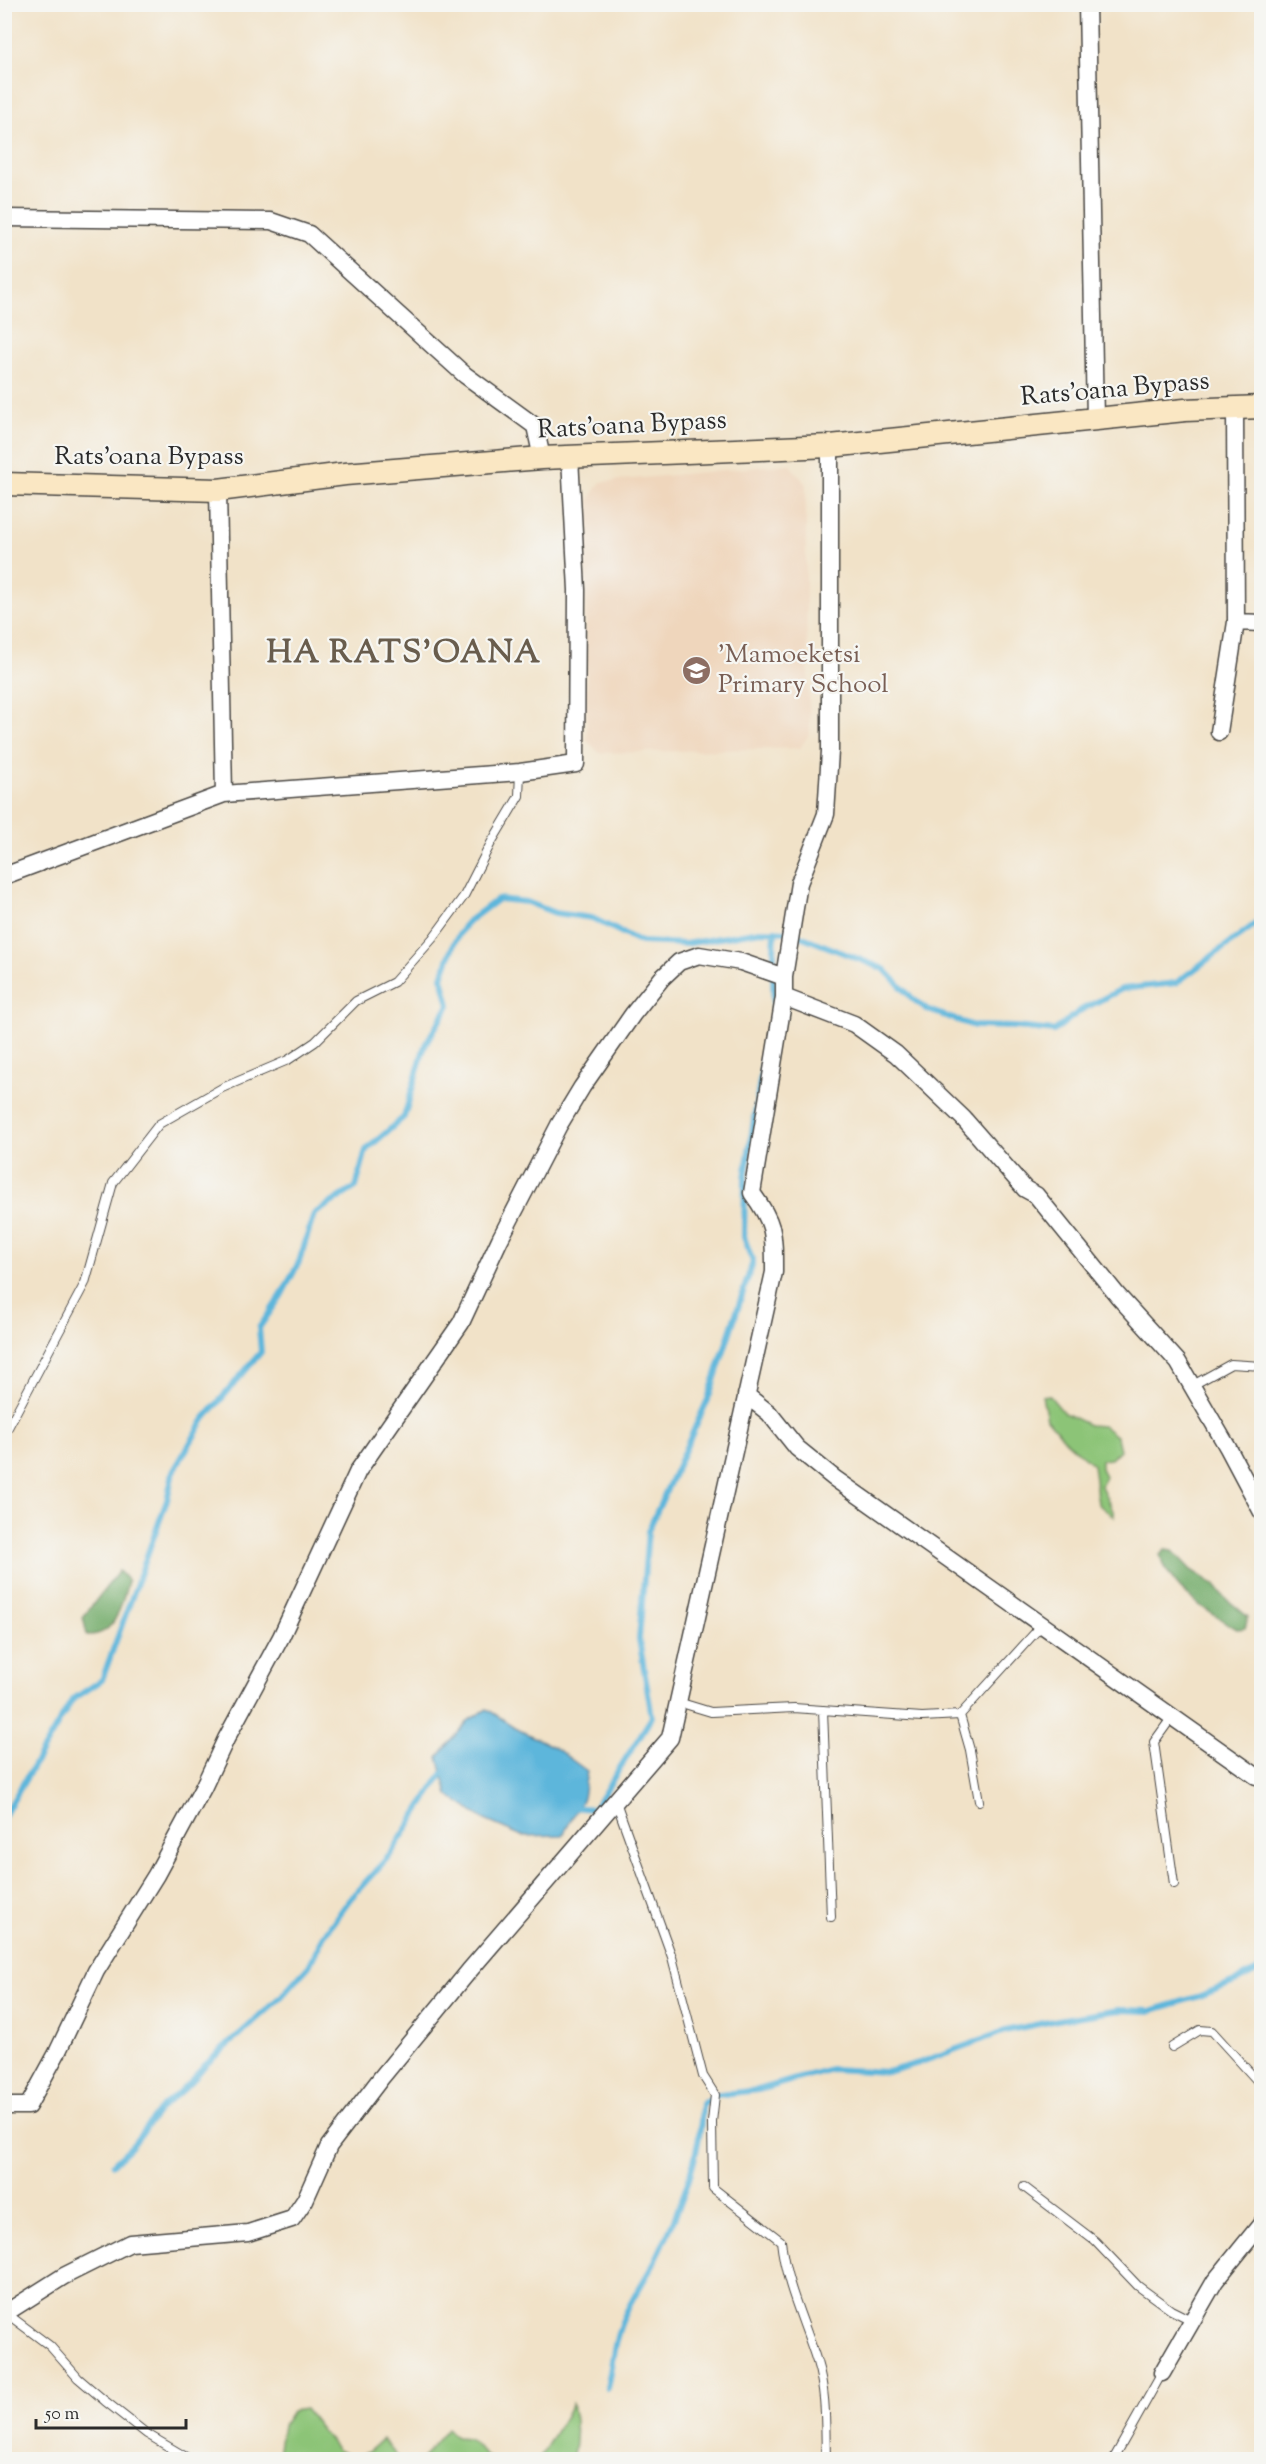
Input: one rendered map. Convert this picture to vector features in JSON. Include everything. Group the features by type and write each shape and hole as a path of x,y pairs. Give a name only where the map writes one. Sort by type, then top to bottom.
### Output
{"street":[{"path":"1087,4 1095,419"},
{"path":"4,218 271,221 309,234 465,375 535,426 543,458"},
{"name":"Rats'oana Bypass","path":"5,488 218,490 345,474 543,458 830,446 1095,419 1262,407"},
{"path":"1219,732 1236,622 1235,408"},
{"path":"5,2314 64,2276 130,2243 248,2233 292,2218 304,2200 329,2146 381,2078 469,1971 670,1738 774,1272 774,1230 766,1212 752,1193 784,997 784,977 799,883 826,814 830,751 830,446"},
{"path":"4,876 224,794 520,771 576,764 577,590 570,457"},
{"path":"218,490 224,794"},
{"path":"1236,622 1262,623"},
{"path":"4,2106 28,2106 57,2053 96,1971 156,1875 203,1788 226,1739 281,1637 358,1471 461,1323 516,1208 559,1125 582,1087 633,1014 662,978 679,962 699,955 741,962 784,977"},
{"path":"784,997 854,1024 897,1054 963,1118 1024,1189 1036,1195 1118,1296 1178,1362 1193,1385 1262,1512"},
{"path":"747,1395 769,1413 796,1448 834,1478 1256,1776"},
{"path":"1162,2373 1215,2281 1262,2223"}],"lane":[{"path":"4,1434 85,1283 113,1183 159,1124 222,1088 288,1060 315,1042 356,1001 394,982 433,938 464,896 491,843 519,796 520,771"},
{"path":"1193,1385 1231,1364 1262,1366"},
{"path":"678,1702 711,1712 794,1708 922,1717 960,1715 1042,1624"},
{"path":"823,1710 831,1917"},
{"path":"960,1715 970,1749 979,1801"},
{"path":"1172,1718 1154,1742 1174,1884"},
{"path":"616,1801 672,1957 704,2076 715,2095 712,2122 713,2188 781,2241 787,2281 817,2363 825,2398 826,2460"},
{"path":"1172,2047 1200,2030 1212,2031 1262,2086"},
{"path":"1024,2187 1095,2241 1138,2286 1171,2310 1193,2321"},
{"path":"5,2314 50,2346 78,2378 147,2434 191,2460"},
{"path":"1113,2460 1162,2373"}],"shaded area":[{"name":"'Mamoeketsi Primary School","path":"789,464 806,484 806,607 810,733 800,748 600,753 587,741 585,506 601,482"}],"green space":[{"path":"1049,1395 1064,1413 1089,1425 1103,1426 1117,1437 1120,1450 1111,1459 1101,1460 1101,1468 1105,1476 1101,1486 1114,1517 1098,1504 1093,1465 1066,1441 1047,1419 1042,1396"},
{"path":"1165,1550 1173,1551 1191,1570 1215,1585 1223,1596 1248,1617 1245,1628 1237,1629 1191,1599 1165,1568 1160,1555"},
{"path":"119,1571 128,1581 116,1617 105,1631 87,1635 83,1617"},
{"path":"572,2404 576,2432 572,2459 539,2459"},
{"path":"305,2409 337,2450 353,2457 368,2452 383,2439 399,2459 277,2459 283,2425 292,2411"},
{"path":"447,2428 456,2437 468,2438 491,2459 422,2459"}],"water":[{"path":"487,1709 519,1730 554,1747 587,1771 583,1798 563,1835 522,1836 485,1820 448,1795 438,1757 469,1720"}],"waterway":[{"path":"4,1816 72,1700 102,1680 167,1500 173,1472 205,1418 261,1352 259,1328 281,1296 299,1262 314,1214 356,1187 366,1150 404,1117 425,1045 449,1005 442,977 454,943 466,923 498,899 527,902 555,913 592,918 641,942 685,944 760,931 790,932 884,969 913,999 928,1010 974,1026 1054,1031 1081,1010 1122,989 1176,983 1262,919"},
{"path":"774,1014 775,931"},
{"path":"571,1807 594,1809 652,1717 639,1639 648,1531 708,1399 753,1262 744,1237 745,1178 765,1049 771,1030"},
{"path":"113,2164 132,2146 160,2109 281,1997 309,1966 324,1935 350,1899 390,1855 442,1774 449,1771"},
{"path":"607,2388 621,2325 657,2257 688,2182 698,2144 702,2104 715,2095 758,2090 831,2069 887,2072 919,2063 1005,2031 1119,2010 1150,2011 1200,1996 1262,1968"}],"place":[{"name":"'Mamoeketsi Primary School","path":"697,670"}],"district":[{"name":"HA RATS'OANA","path":"404,654"}]}
